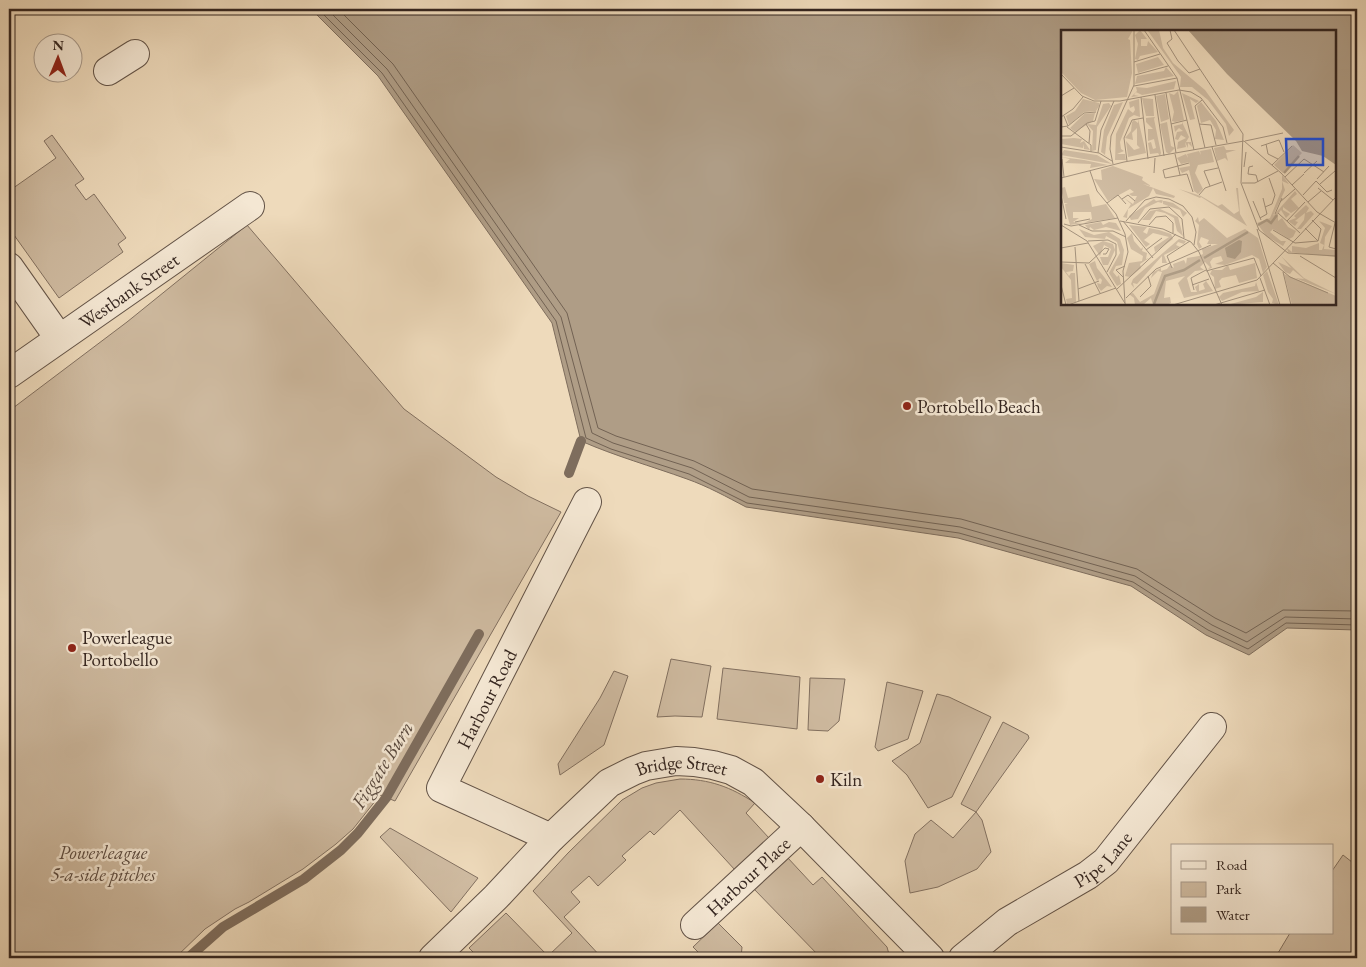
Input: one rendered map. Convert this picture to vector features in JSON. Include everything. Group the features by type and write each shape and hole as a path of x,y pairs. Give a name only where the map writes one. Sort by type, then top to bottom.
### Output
{"street":[{"path":"108,72 135,54"},
{"name":"Westbank Street","path":"9,374 250,206"},
{"path":"9,266 60,338"},
{"name":"Harbour Road","path":"551,838 442,788 587,502"},
{"name":"Pipe Lane","path":"963,958 1007,922 1088,875 1106,861 1212,727"},
{"name":"Bridge Street","path":"433,958 496,897 551,838 609,783 646,766 676,761 713,765 731,770 753,782 801,827 930,958"},
{"name":"Harbour Place","path":"696,925 801,827"}],"green space":[{"path":"52,135 84,179 75,185 86,200 94,194 126,238 118,244 123,252 59,298 9,228 9,191 56,158 44,141"},
{"name":"Powerleague 5-a-side pitches","path":"247,225 404,409 496,477 528,496 561,512 395,801 380,795 353,829 336,844 303,869 205,929 175,958 9,958 9,411 127,322"},
{"path":"671,659 711,666 702,717 657,717"},
{"path":"723,668 800,677 797,729 717,719"},
{"path":"614,671 628,676 604,745 560,775 558,764 600,698"},
{"path":"810,678 845,679 839,721 828,731 808,730"},
{"path":"887,682 923,691 908,739 878,751 875,747"},
{"path":"937,694 949,697 991,717 952,797 928,808 907,775 892,761 920,743"},
{"path":"1003,722 1028,735 1029,738 976,812 961,804"},
{"path":"680,779 710,782 737,792 755,803 746,813 769,838 735,870 680,810 654,835 650,831 622,856 626,860 598,886 589,876 571,892 580,902 564,917 602,958 479,958 469,948 506,913 548,956 572,933 533,891 568,853 622,800 642,788 656,783"},
{"path":"976,812 982,820 991,852 977,869 938,887 910,893 905,861 915,834 931,820 953,838"},
{"path":"390,828 478,878 451,912 380,837"},
{"path":"1343,855 1357,866 1357,889 1351,896 1357,901 1357,958 1275,958 1289,934 1334,934 1334,868"},
{"path":"787,857 813,885 822,877 887,947 890,958 821,958 753,888"},
{"path":"718,923 742,947 741,958 704,958 693,947"}],"water":[{"name":"Portobello Beach","path":"311,9 1357,9 1357,630 1287,628 1249,655 1206,635 1131,586 958,538 746,507 694,482 581,441 552,323 378,76"}],"waterway":[{"name":"Figgate Burn","path":"569,473 581,441"},
{"name":"Figgate Burn","path":"188,958 223,927 304,879 341,850 358,833 386,798 479,634"}],"place":[{"name":"Portobello Beach","path":"907,406"},
{"name":"Powerleague Portobello","path":"72,648"},
{"name":"Kiln","path":"820,779"}]}
